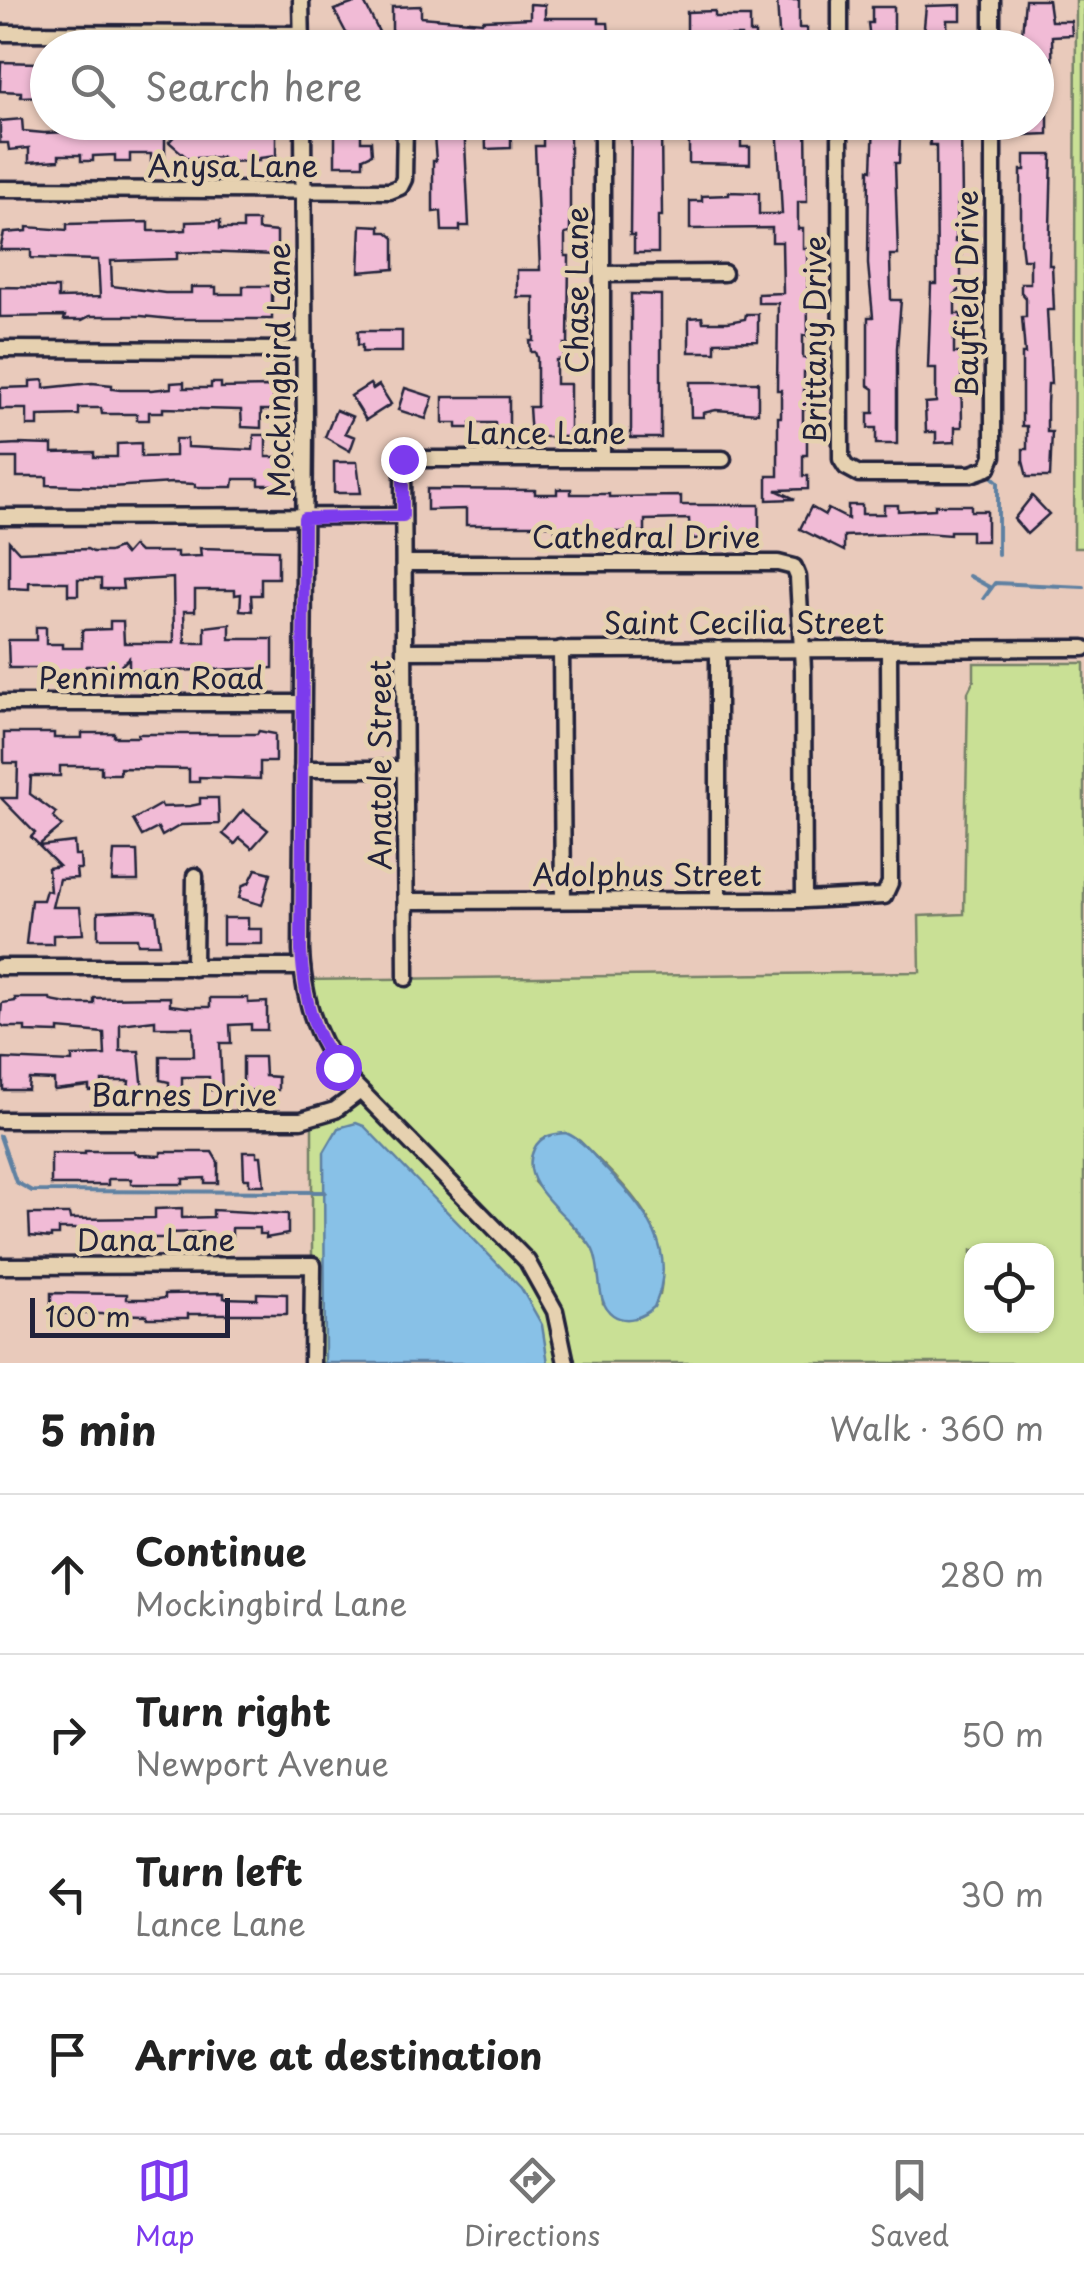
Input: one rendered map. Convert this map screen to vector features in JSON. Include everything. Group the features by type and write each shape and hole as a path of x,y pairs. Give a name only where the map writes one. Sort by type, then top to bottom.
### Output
{"street":[{"path":"301,0 302,30"},
{"path":"840,0 840,30"},
{"path":"992,0 992,30"},
{"path":"0,34 30,35"},
{"name":"Mockingbird Lane","path":"303,140 305,992 320,1039 332,1060 527,1261 560,1322 566,1363"},
{"name":"Anysa Lane","path":"0,189 384,192 400,187 405,174 405,140"},
{"name":"Chase Lane","path":"602,140 602,458"},
{"name":"Brittany Drive","path":"840,140 843,463 863,474 977,474 990,464"},
{"name":"Bayfield Drive","path":"990,464 992,140"},
{"path":"602,274 724,274"},
{"path":"0,350 305,350"},
{"name":"Lance Lane","path":"404,558 403,459 723,459"},
{"path":"0,518 403,516"},
{"name":"Cathedral Drive","path":"404,558 784,563 794,568 798,577 801,649 804,900"},
{"name":"Anatole Street","path":"404,558 406,978"},
{"name":"Adolphus Street","path":"406,902 877,899 887,894 889,648"},
{"name":"Saint Cecilia Street","path":"405,650 1084,648"},
{"path":"561,649 563,900"},
{"path":"718,649 718,900"},
{"name":"Penniman Road","path":"0,703 302,703"},
{"path":"302,769 405,769"},
{"path":"194,968 195,876"},
{"path":"0,967 302,967"},
{"name":"Barnes Drive","path":"0,1120 301,1120 335,1110 359,1092"},
{"name":"Dana Lane","path":"0,1266 313,1265 312,1363"}],"green space":[{"path":"1076,0 1084,0 1084,548 1074,548"},
{"path":"974,663 1084,663 1084,1363 312,1363 312,1118 359,1092 343,1073 303,980 920,972 919,916 964,914 968,692 974,680","holes":["566,1133 580,1141 629,1191 652,1227 662,1270 660,1295 603,1303 592,1247 534,1182 545,1137"]}],"water":[{"path":"356,1123 364,1126 521,1288 542,1325 548,1363 325,1363 324,1152 338,1128"},
{"path":"566,1133 583,1144 621,1184 654,1231 663,1267 661,1286 654,1307 640,1316 624,1319 607,1310 593,1250 533,1177 530,1163 540,1141"}],"building":[{"path":"363,0 378,30 345,30 334,10"},
{"path":"777,0 799,0 799,28 807,30 779,30"},
{"path":"1025,0 1048,0 1051,21 1071,21 1072,35 1054,36 1054,30 1022,30"},
{"path":"530,4 545,5 545,18 599,18 599,23 608,23 609,30 392,30 392,7 421,6 421,17 482,22 530,18"},
{"path":"961,5 961,20 947,20 947,30 926,30 926,6"},
{"path":"872,7 894,7 894,30 869,30 868,23 872,23"},
{"path":"715,11 715,17 750,17 750,30 687,30 687,12"},
{"path":"1,62 30,63 30,97 0,91"},
{"path":"22,119 23,131 30,132 30,140 165,140 165,162 151,162 151,154 130,154 130,162 115,162 115,155 81,161 81,155 59,155 59,160 29,162 29,148 9,150 8,143 0,143 0,121"},
{"path":"276,140 276,156 259,161 222,162 222,157 196,158 192,162 169,142"},
{"path":"335,140 371,141 372,154 363,158 363,165 335,165"},
{"path":"434,140 465,140 469,226 460,226 460,231 442,231 441,211 433,212"},
{"path":"486,140 511,140 511,148 486,149"},
{"path":"543,140 570,140 570,233 565,234 565,256 569,256 568,344 564,344 564,359 556,360 556,384 570,384 570,437 531,437 529,407 537,407 537,358 531,352 530,341 534,341 534,297 517,297 517,270 540,270 535,146 543,146"},
{"path":"631,140 661,140 658,253 634,253 634,235 630,235"},
{"path":"689,140 741,140 741,147 750,147 750,164 689,163"},
{"path":"778,140 806,140 807,202 798,202 798,229 803,229 803,248 807,248 808,336 803,335 803,358 809,358 809,372 804,372 808,409 803,409 807,455 803,455 803,476 808,476 808,489 776,490 795,499 767,500 767,476 778,476 778,303 758,303 758,294 783,293 782,242 772,242 772,228 690,229 690,201 729,192 759,193 759,214 782,214"},
{"path":"873,140 900,140 899,163 895,163 898,255 890,255 891,300 901,300 897,444 876,444 876,428 868,428 868,413 874,413 874,389 868,385 868,317 873,317 868,264 869,169 872,170"},
{"path":"930,140 961,140 962,202 957,202 955,242 961,242 961,289 955,294 955,314 961,314 960,329 954,329 954,353 961,353 962,427 955,427 955,442 936,443 936,432 926,432 925,403 936,402 936,368 928,368 931,284 937,284 936,145 930,145"},
{"path":"1025,155 1052,155 1049,265 1054,310 1047,310 1050,477 1027,477 1023,461 1023,449 1027,449 1027,426 1022,426 1022,317 1026,317 1026,298 1021,283 1030,283 1030,259 1023,259 1021,242 1021,170 1025,170"},
{"path":"220,221 220,229 243,229 243,221 258,221 258,230 277,232 277,255 201,252 177,253 177,259 111,261 112,286 165,293 191,293 191,287 216,287 216,294 243,294 243,286 272,286 272,319 0,317 0,287 58,288 58,298 100,297 98,260 31,258 31,250 0,250 4,233 27,231 27,227 67,230 67,224 149,222 149,231 170,231 186,230 186,222"},
{"path":"361,225 380,226 380,232 394,238 394,269 359,272"},
{"path":"631,294 661,295 661,438 631,438"},
{"path":"746,314 758,314 758,341 715,342 715,352 689,352 689,318 728,322 745,319"},
{"path":"358,331 402,331 402,352 362,352"},
{"path":"44,380 44,388 92,383 120,390 151,390 184,382 184,388 211,388 211,383 221,383 221,388 270,387 274,388 273,410 261,410 261,428 242,427 241,410 163,408 163,412 149,412 149,420 137,420 137,414 102,414 101,408 79,408 79,415 38,416 38,426 27,426 27,409 0,409 0,388 30,387 30,381"},
{"path":"690,382 758,382 758,413 716,410 703,413 703,417 691,417"},
{"path":"370,384 373,389 379,385 391,404 366,420 351,396"},
{"path":"405,388 433,397 426,419 398,410"},
{"path":"443,397 509,397 509,428 495,427 495,423 471,423 471,428 457,428 457,423 443,423"},
{"path":"336,410 353,417 345,433 355,437 350,451 325,437"},
{"path":"254,435 266,435 266,457 279,457 279,485 259,485 259,479 234,479 233,487 172,483 111,487 47,485 47,477 17,477 17,458 0,458 0,445 18,444 52,445 52,453 94,452 94,457 117,457 117,444 141,443 141,457 175,456 175,439 187,439 187,447 253,450"},
{"path":"334,462 357,462 361,493 334,493"},
{"path":"427,489 535,490 535,494 557,494 557,489 571,489 571,494 609,497 681,496 681,505 759,505 759,536 690,539 689,519 645,520 645,532 609,532 609,537 588,537 588,530 555,530 555,525 466,525 466,509 427,510"},
{"path":"1032,496 1049,514 1027,534 1014,519"},
{"path":"848,505 862,505 862,514 884,514 884,505 898,505 898,511 971,505 971,511 987,511 987,541 971,541 971,531 950,531 950,535 844,536 844,551 800,529 811,507 825,515 828,509 848,519"},
{"path":"9,541 19,552 109,552 119,548 125,555 133,546 139,552 177,552 177,557 201,556 200,548 278,550 278,578 261,578 261,595 251,595 252,611 240,610 241,594 235,595 235,590 195,590 195,611 184,611 185,643 205,643 205,627 230,624 230,639 273,639 273,668 129,672 129,658 109,677 109,665 86,666 83,672 56,673 46,673 42,668 9,668 8,640 36,640 36,627 46,627 46,644 62,644 62,648 82,648 82,630 110,629 110,621 123,621 124,643 174,643 173,578 122,581 123,589 101,589 101,579 78,579 78,595 68,595 68,582 29,582 29,589 9,588"},
{"path":"259,731 275,734 275,762 260,762 260,779 199,777 199,782 189,782 189,769 120,768 120,774 101,774 101,766 60,766 60,776 31,776 30,794 56,813 53,817 62,826 39,845 31,837 35,833 1,798 17,798 18,763 4,763 4,733 54,733 54,738 82,738 82,733 138,737"},
{"path":"200,798 218,798 219,824 181,825 162,836 158,828 142,836 133,820 161,804 190,806 200,804"},
{"path":"243,810 268,830 252,848 240,838 235,844 223,834"},
{"path":"74,842 81,869 76,869 77,878 59,879 52,907 80,907 83,934 53,935 53,944 26,944 31,900 43,900 46,890 50,891 48,868 59,866 39,846"},
{"path":"114,851 137,851 138,881 112,881"},
{"path":"256,869 271,873 262,905 239,898 243,885 249,883"},
{"path":"98,912 156,912 160,944 138,944 137,938 98,938"},
{"path":"223,918 248,918 248,929 262,929 262,944 223,944"},
{"path":"170,997 170,1005 186,1007 210,1007 210,998 267,1002 267,1030 251,1030 251,1024 230,1025 231,1043 220,1043 222,1090 209,1090 209,1077 182,1077 182,1091 169,1091 169,1082 160,1080 160,1056 194,1056 193,1027 155,1027 155,1020 120,1024 120,1051 139,1051 143,1091 128,1091 129,1081 102,1081 102,1090 89,1091 89,1086 54,1090 54,1080 29,1079 28,1090 3,1090 3,1059 72,1062 72,1056 105,1055 104,1033 59,1029 59,1033 25,1032 25,1027 5,1027 0,1024 2,1003 16,1001 15,998 94,1004 94,998"},
{"path":"243,1057 264,1057 265,1076 278,1077 278,1090 243,1091"},
{"path":"133,1151 161,1156 161,1152 212,1152 218,1162 218,1183 205,1183 205,1178 183,1179 183,1184 131,1184 131,1179 108,1179 108,1185 51,1185 51,1153"},
{"path":"243,1152 257,1152 261,1156 264,1185 249,1185 249,1179 244,1179"},
{"path":"182,1208 182,1218 213,1217 213,1210 288,1214 288,1234 266,1238 266,1234 259,1234 259,1228 232,1228 232,1239 202,1240 202,1232 167,1233 167,1238 98,1238 98,1233 86,1233 86,1229 59,1229 59,1235 51,1238 30,1236 29,1214 69,1214 70,1219 155,1218 155,1209"},
{"path":"51,1293 127,1294 127,1299 224,1293 224,1298 257,1299 257,1293 287,1294 287,1314 147,1318 51,1313"}],"waterway":[{"path":"989,474 998,482 998,555"},
{"path":"969,576 991,588"},
{"path":"984,598 995,583 1084,587"},
{"path":"0,1136 16,1182 32,1191 325,1192"}],"route":[{"path":"338,1067 312,1020 301,951 304,518 403,516 403,459"}]}
